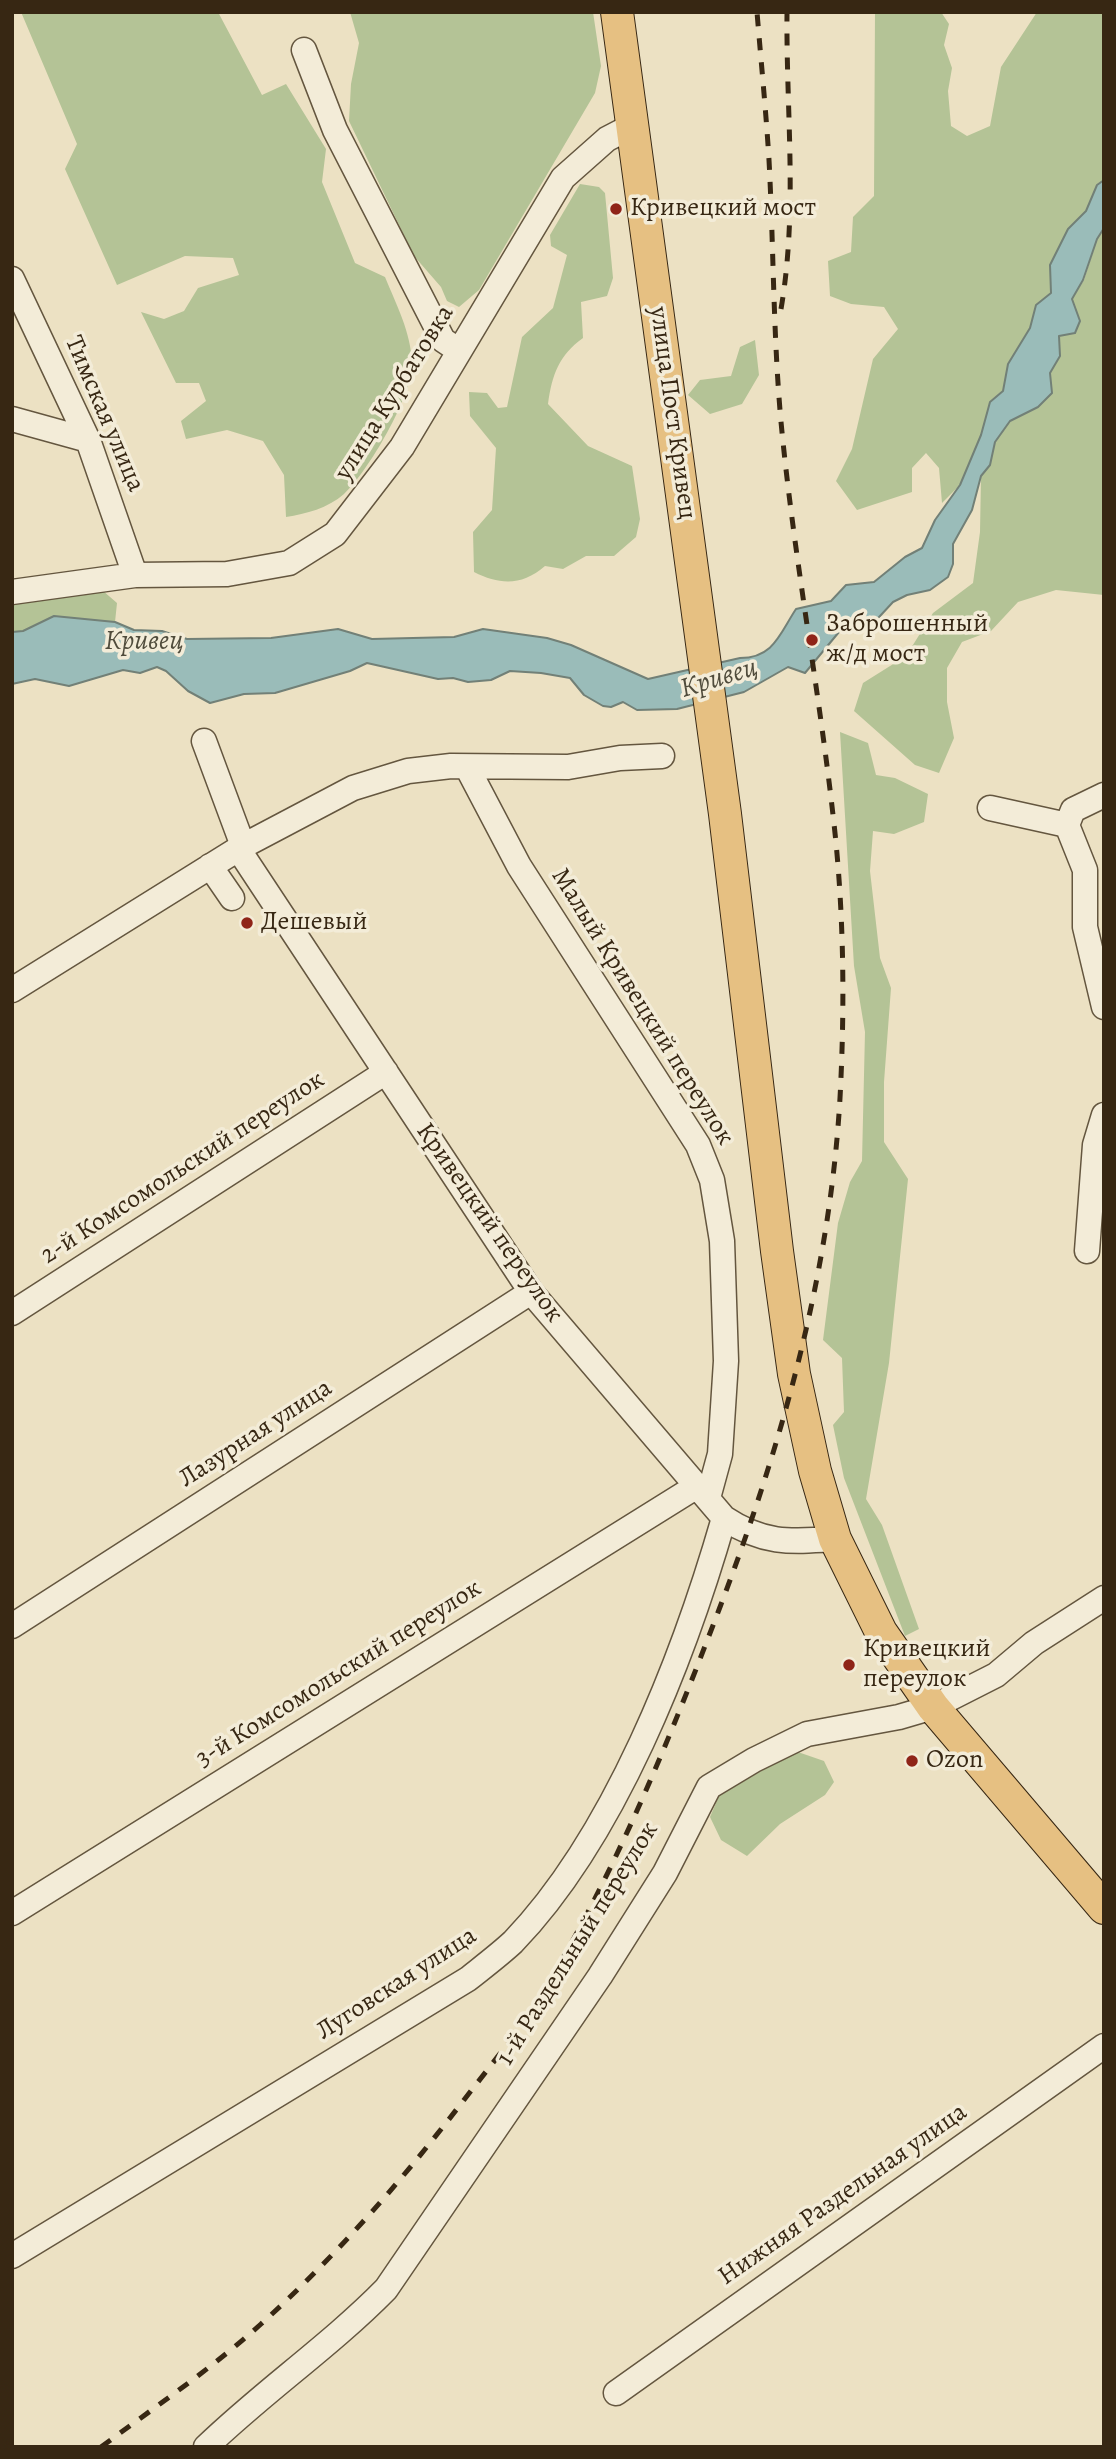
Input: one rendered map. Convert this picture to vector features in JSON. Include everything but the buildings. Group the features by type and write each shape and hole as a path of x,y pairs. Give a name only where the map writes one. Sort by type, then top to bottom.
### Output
{"main road":[{"name":"улица Пост Кривец","path":"617,12 725,814 794,1374 835,1539"},
{"path":"835,1539 881,1632 933,1707 1104,1908"}],"street":[{"path":"304,50 335,130 443,340 458,350"},
{"name":"улица Курбатовка","path":"12,592 135,575 227,574 289,563 335,534 402,447 563,178 607,139 632,126"},
{"name":"Тимская улица","path":"12,279 88,440 135,575"},
{"path":"12,419 88,440"},
{"name":"Кривецкий переулок","path":"204,741 241,848 531,1292 724,1518 748,1533 767,1539 835,1539"},
{"path":"12,990 210,866 353,788 408,771 451,766 468,769 568,767 620,758 662,756"},
{"name":"Малый Кривецкий переулок","path":"468,769 519,866 698,1145 712,1180 722,1241 726,1361 720,1454 703,1492"},
{"path":"990,808 1070,817 1104,795"},
{"path":"1070,817 1085,870 1085,927 1104,1007"},
{"path":"210,866 232,898"},
{"name":"2-й Комсомольский переулок","path":"12,1313 386,1072"},
{"path":"1087,1251 1095,1145 1104,1115"},
{"name":"Лазурная улица","path":"12,1626 531,1292"},
{"name":"3-й Комсомольский переулок","path":"12,1913 703,1492"},
{"name":"Луговская улица","path":"12,2256 468,1979 512,1942 548,1900 585,1846 643,1742 704,1586 724,1518"},
{"name":"1-й Раздельный переулок","path":"206,2447 253,2404 347,2329 386,2289 600,1976 665,1873 709,1787 754,1760 807,1734 899,1717 933,1707 996,1675 1034,1643 1104,1598"},
{"name":"Нижняя Раздельная улица","path":"616,2393 1104,2046"}],"green space":[{"path":"21,12 218,12 262,95 286,84 326,149 322,182 355,263 385,277 402,318 411,352 410,377 397,413 365,469 338,499 316,510 286,517 284,475 263,441 227,430 186,439 181,421 206,401 199,383 176,383 141,312 164,319 184,311 198,288 239,275 233,258 185,256 117,285 65,169 77,144"},
{"path":"350,12 593,12 601,66 595,93 479,290 459,307 447,301 441,287 414,256 349,121 351,84 359,43"},
{"path":"875,12 941,12 949,24 944,45 952,68 948,91 951,126 967,136 990,126 1001,67 1037,12 1104,12 1104,180 1097,185 1087,211 1068,229 1050,265 1051,293 1036,305 1030,328 1008,364 1003,391 990,402 981,435 960,485 942,503 939,468 926,453 912,468 912,492 857,510 836,481 852,449 873,359 898,329 884,307 851,304 830,296 828,261 851,252 853,217 874,196"},
{"path":"580,184 599,187 605,193 613,278 607,296 581,302 583,338 568,351 558,366 548,404 588,446 632,466 640,519 636,537 614,556 586,556 563,569 545,566 528,577 502,581 474,572 473,532 492,510 496,448 470,416 469,392 487,393 498,408 507,407 522,337 553,308 567,255 551,246 550,235"},
{"path":"1104,228 1104,595 1056,590 1018,602 991,631 962,642 947,668 947,702 954,738 939,773 915,765 854,711 863,683 906,656 933,613 973,583 980,532 981,476 990,465 995,442 1010,421 1038,407 1050,373 1060,356 1059,336 1075,333 1080,321 1072,299 1084,280 1097,239"},
{"path":"755,340 759,375 742,404 710,414 688,395 700,380 731,376 740,347"},
{"path":"102,590 117,603 115,622 53,616 23,631 12,632 12,600"},
{"path":"840,732 868,743 876,775 895,778 928,794 924,822 894,834 873,831 870,871 880,958 891,988 884,1082 884,1142 908,1179 889,1363 866,1499 882,1525 919,1629 905,1636 844,1478 833,1425 844,1412 842,1358 823,1340 838,1223 850,1182 862,1161 865,1032 854,966"},
{"path":"795,1751 824,1761 834,1782 825,1795 780,1824 747,1856 721,1840 710,1817 719,1796"}],"water":[{"name":"Кривец","path":"1104,180 1104,228 1097,239 1083,280 1072,299 1080,321 1075,333 1059,336 1060,356 1050,373 1052,393 1038,407 1010,421 995,442 990,465 981,476 972,510 953,544 953,564 948,577 930,590 907,595 893,602 868,629 858,625 839,632 805,673 788,667 744,692 677,709 637,710 623,702 611,707 603,706 584,695 570,678 510,671 491,680 468,682 453,678 438,679 367,663 350,671 275,693 244,694 210,703 188,691 166,671 157,667 140,673 123,670 69,686 35,679 12,684 12,632 23,631 54,616 115,622 134,630 162,631 187,639 271,638 338,629 372,639 454,637 483,629 547,638 571,645 648,679 761,654 775,642 796,609 831,601 846,585 874,582 905,557 922,548 935,520 960,485 981,435 990,402 1003,391 1008,364 1030,328 1036,305 1051,293 1050,265 1068,229 1086,211 1097,185"}],"railway":[{"path":"101,2447 222,2357 314,2273 414,2163 511,2039 540,1997 593,1903 616,1855 701,1657 764,1483 800,1357 826,1228 835,1163 842,1063 842,956 833,815 783,442 775,336 769,160 757,12"},
{"path":"781,309 790,198 787,12"}],"place":[{"name":"Кривецкий мост","path":"616,209"},
{"name":"Заброшенный ж/д мост","path":"812,640"},
{"name":"Дешевый","path":"247,923"},
{"name":"Кривецкий переулок","path":"849,1665"},
{"name":"Ozon","path":"912,1761"}]}
